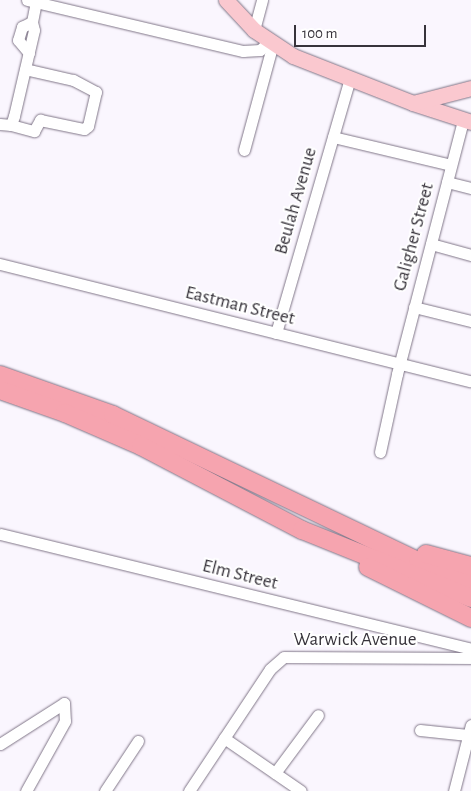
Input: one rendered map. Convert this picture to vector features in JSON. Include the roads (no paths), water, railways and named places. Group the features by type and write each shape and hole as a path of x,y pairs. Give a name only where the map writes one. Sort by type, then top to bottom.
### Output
{"highway":[{"path":"0,375 113,415 304,507 382,542 418,561 471,582"},
{"path":"0,390 65,413 141,446 302,530 372,570 471,618"},
{"path":"302,530 471,598"},
{"path":"382,542 471,566"}],"main road":[{"path":"226,0 254,30 293,56 413,104 467,121"},
{"path":"413,104 471,88"}],"street":[{"path":"254,30 262,0"},
{"path":"25,69 73,80 96,92 88,126 84,129 40,120 34,131 6,124 25,69 34,30 32,1 243,51 260,50 271,42"},
{"path":"244,150 271,42"},
{"name":"Beulah Avenue","path":"276,333 350,78"},
{"name":"Galigher Street","path":"380,452 414,307 451,165 467,121"},
{"path":"333,137 451,165"},
{"path":"447,182 471,188"},
{"path":"431,244 471,255"},
{"name":"Eastman Street","path":"0,264 471,381"},
{"path":"414,307 471,321"},
{"name":"Elm Street","path":"0,534 471,649"},
{"name":"Warwick Avenue","path":"189,791 270,669 284,657 471,658"},
{"path":"0,744 64,703 65,721 26,791"},
{"path":"275,773 318,715"},
{"path":"420,730 470,730 454,791"},
{"path":"224,738 301,791"},
{"path":"105,791 138,741"}]}
